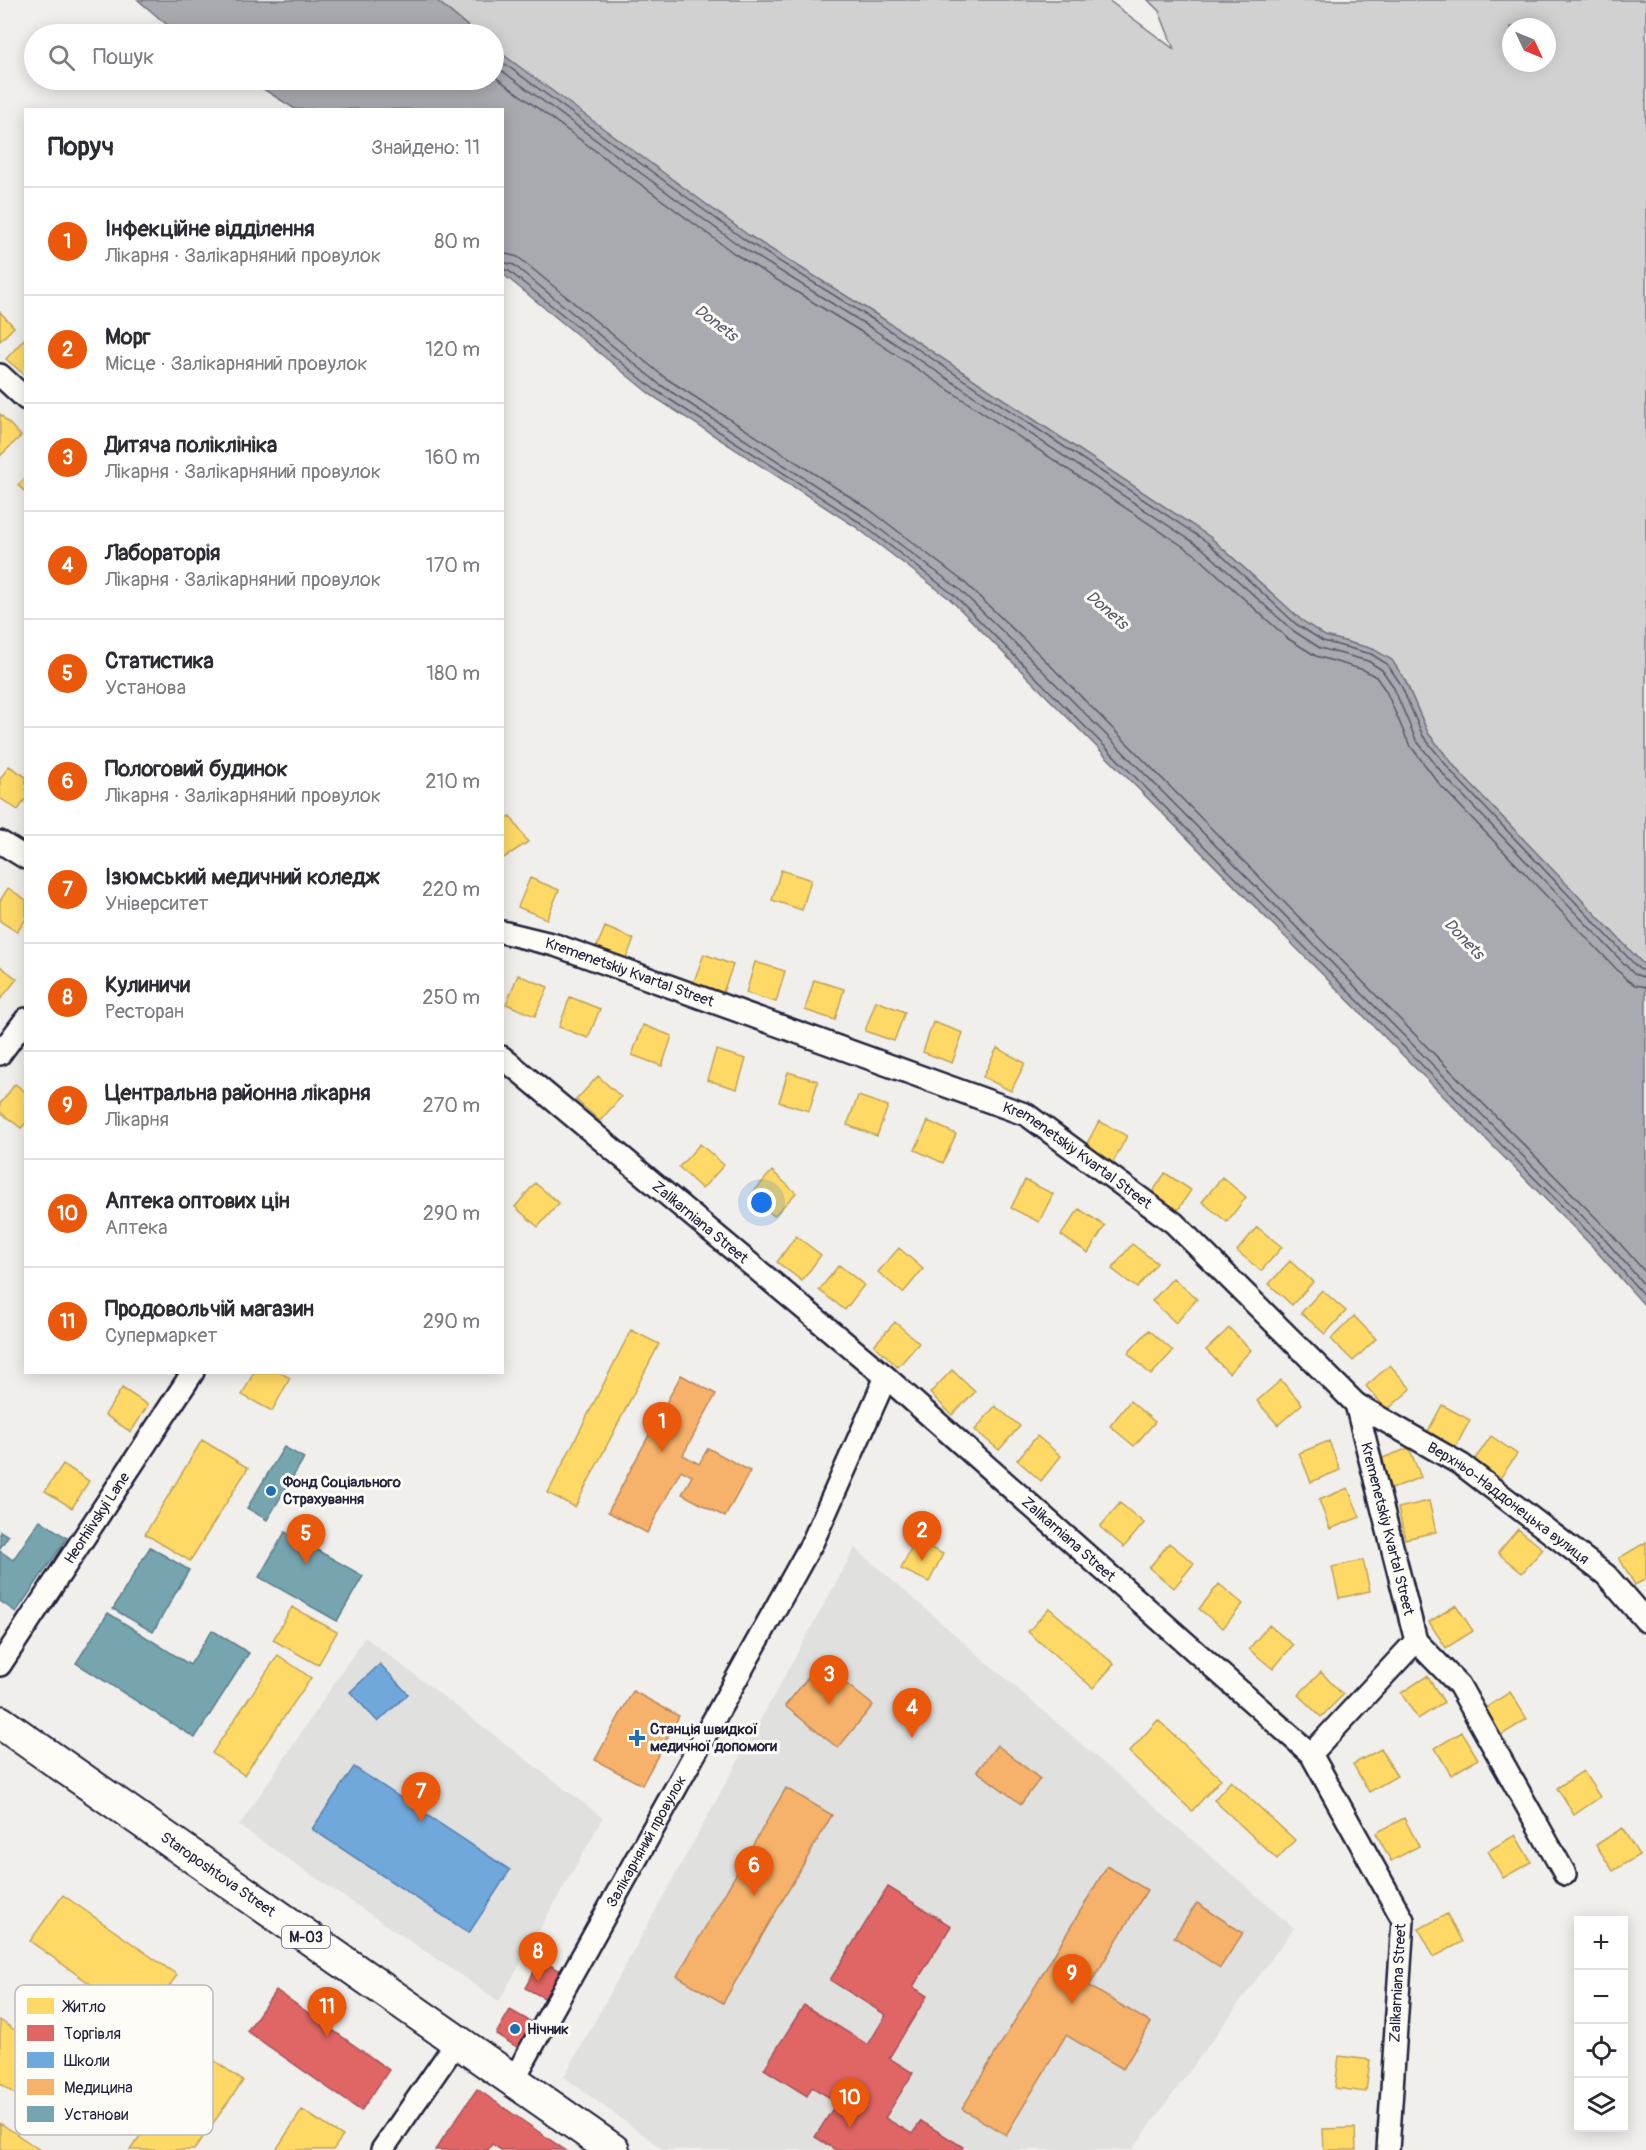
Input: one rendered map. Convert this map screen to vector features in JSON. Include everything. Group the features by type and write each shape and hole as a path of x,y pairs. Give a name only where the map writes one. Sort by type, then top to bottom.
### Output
{"highway":[{"name":"Staroposhtova Street","path":"0,1722 456,2043 514,2079 613,2150"}],"street":[{"path":"0,375 24,397"},
{"path":"0,842 24,857"},
{"name":"Kremenetskiy Kvartal Street","path":"504,932 555,945 1027,1115 1174,1223 1356,1404 1416,1641"},
{"path":"0,1054 24,1021"},
{"name":"Zalikarniana Street","path":"504,1059 886,1377 1311,1754 1403,1920 1388,2150"},
{"name":"Heorhiivskyi Lane","path":"0,1665 192,1374"},
{"name":"Залікарняний провулок","path":"514,2079 813,1541 886,1377"},
{"name":"Верхньо-Наддонецька вулиця","path":"1356,1404 1462,1465 1606,1575 1646,1621"},
{"path":"1311,1754 1416,1641 1460,1685 1565,1874"},
{"path":"382,2150 456,2043"}],"shaded area":[{"path":"436,0 1108,0 1174,49 1159,11 1148,0 1646,0 1646,967 1459,772 1428,733 1405,680 1373,649 1325,636 1300,619 1210,537 880,317 748,235 504,56 504,24 465,24"},
{"path":"855,1548 1294,1928 1132,2150 664,2150 564,2077"},
{"path":"365,1637 603,1818 499,2001 239,1826"}],"water":[{"path":"138,0 436,0 465,24 166,24"},
{"name":"Donets","path":"504,55 748,235 880,317 1210,537 1300,619 1325,636 1373,649 1392,660 1405,680 1428,733 1459,772 1646,967 1646,1307 1591,1245 950,599 856,527 651,395 504,275 504,108 293,108 265,90 504,90"}],"building: Житло":[{"path":"0,312 14,327 0,341"},
{"path":"24,339 24,374 6,359"},
{"path":"0,414 21,436 0,456"},
{"path":"24,479 24,491 18,485"},
{"path":"9,766 24,776 24,801 18,810 0,798 0,779"},
{"path":"510,816 528,842 504,858 504,820"},
{"path":"781,870 811,880 802,910 772,900"},
{"path":"530,878 559,890 547,919 518,907"},
{"path":"8,888 24,899 24,922 17,932 0,921 0,901"},
{"path":"605,927 634,939 622,968 593,956"},
{"path":"704,954 733,965 722,995 693,984"},
{"path":"755,962 785,971 776,1002 746,993"},
{"path":"0,966 17,979 0,1000"},
{"path":"518,975 548,987 535,1016 506,1004"},
{"path":"814,980 844,989 835,1020 805,1010"},
{"path":"570,997 600,1009 588,1038 559,1027"},
{"path":"876,1001 905,1012 894,1041 865,1031"},
{"path":"933,1022 963,1033 952,1063 923,1052"},
{"path":"643,1025 672,1036 662,1066 632,1055"},
{"path":"997,1048 1025,1063 1011,1091 983,1077"},
{"path":"716,1050 746,1059 737,1089 707,1080"},
{"path":"788,1072 818,1081 809,1111 779,1102"},
{"path":"598,1076 621,1097 600,1121 576,1100"},
{"path":"15,1084 24,1091 24,1125 21,1128 0,1112 0,1104"},
{"path":"858,1096 888,1106 877,1136 847,1125"},
{"path":"928,1121 956,1134 943,1163 915,1150"},
{"path":"1099,1121 1127,1136 1112,1164 1084,1149"},
{"path":"700,1144 724,1165 702,1189 679,1167"},
{"path":"772,1171 796,1193 774,1216 751,1195"},
{"path":"1165,1173 1191,1190 1174,1216 1148,1199"},
{"path":"1222,1177 1246,1197 1227,1222 1202,1202"},
{"path":"1025,1180 1053,1194 1039,1222 1011,1208"},
{"path":"535,1183 559,1203 538,1227 515,1207"},
{"path":"1079,1209 1105,1226 1088,1253 1061,1235"},
{"path":"1257,1227 1282,1247 1261,1271 1237,1251"},
{"path":"796,1236 821,1255 802,1281 777,1262"},
{"path":"1132,1244 1157,1263 1137,1288 1112,1269"},
{"path":"899,1248 923,1269 903,1293 878,1272"},
{"path":"1290,1261 1313,1282 1292,1305 1269,1284"},
{"path":"839,1265 864,1285 845,1310 819,1290"},
{"path":"1173,1278 1197,1299 1176,1323 1152,1301"},
{"path":"1322,1290 1346,1311 1325,1334 1301,1313"},
{"path":"1354,1316 1376,1339 1353,1361 1331,1339"},
{"path":"895,1322 919,1343 898,1367 874,1345"},
{"path":"1229,1328 1251,1350 1229,1373 1206,1350"},
{"path":"631,1330 659,1344 575,1507 548,1493"},
{"path":"1149,1330 1173,1351 1151,1375 1128,1353"},
{"path":"1390,1365 1411,1389 1387,1410 1366,1386"},
{"path":"952,1370 975,1392 952,1415 930,1393"},
{"path":"253,1374 283,1374 290,1378 272,1411 242,1395"},
{"path":"1281,1380 1302,1404 1278,1425 1257,1401"},
{"path":"122,1388 148,1405 131,1432 105,1415"},
{"path":"1130,1401 1155,1422 1134,1446 1110,1426"},
{"path":"1442,1405 1470,1420 1455,1448 1427,1433"},
{"path":"995,1406 1020,1426 999,1450 975,1430"},
{"path":"1037,1436 1061,1456 1041,1481 1017,1460"},
{"path":"1491,1436 1517,1454 1499,1480 1473,1462"},
{"path":"202,1440 248,1468 190,1561 145,1534"},
{"path":"1329,1441 1340,1470 1311,1482 1299,1453"},
{"path":"1409,1448 1421,1477 1391,1489 1380,1459"},
{"path":"63,1464 89,1481 72,1508 45,1491"},
{"path":"1348,1488 1360,1517 1330,1529 1319,1500"},
{"path":"1429,1501 1436,1532 1405,1539 1398,1508"},
{"path":"1120,1503 1144,1523 1124,1547 1100,1527"},
{"path":"1518,1529 1543,1549 1522,1573 1498,1553"},
{"path":"915,1540 943,1554 929,1582 901,1569"},
{"path":"1646,1542 1646,1579 1635,1585 1619,1558"},
{"path":"1169,1543 1194,1563 1174,1588 1149,1568"},
{"path":"1363,1560 1370,1591 1339,1598 1332,1567"},
{"path":"1219,1584 1243,1604 1223,1628 1199,1609"},
{"path":"1456,1605 1473,1631 1446,1648 1429,1622"},
{"path":"292,1607 337,1632 318,1665 273,1640"},
{"path":"1049,1608 1114,1664 1093,1688 1028,1632"},
{"path":"1269,1625 1293,1645 1273,1669 1249,1649"},
{"path":"278,1655 311,1678 244,1775 212,1753"},
{"path":"1321,1672 1343,1695 1321,1717 1298,1695"},
{"path":"1427,1676 1444,1702 1418,1719 1401,1693"},
{"path":"1510,1692 1527,1719 1500,1736 1484,1709"},
{"path":"1158,1720 1221,1779 1192,1811 1129,1752"},
{"path":"1462,1732 1478,1759 1451,1775 1435,1748"},
{"path":"1381,1749 1397,1776 1369,1792 1353,1764"},
{"path":"1583,1771 1600,1797 1574,1815 1557,1788"},
{"path":"1231,1781 1295,1840 1277,1859 1214,1800"},
{"path":"1404,1818 1419,1846 1391,1861 1376,1833"},
{"path":"1622,1828 1639,1855 1613,1871 1596,1845"},
{"path":"1515,1835 1531,1862 1503,1878 1488,1851"},
{"path":"63,1895 177,1975 170,1985 92,1985 30,1941"},
{"path":"1447,1914 1462,1942 1434,1957 1419,1929"},
{"path":"0,2020 15,2030 15,2094 0,2083"},
{"path":"1339,2056 1370,2060 1366,2092 1335,2088"},
{"path":"213,2060 243,2081 213,2123"},
{"path":"302,2110 343,2136 333,2150 276,2150"},
{"path":"0,2123 40,2150 0,2150"},
{"path":"1355,2128 1356,2150 1324,2150 1323,2129"},
{"path":"141,2135 205,2135 194,2150 130,2150"}],"building: Торгівля":[{"path":"888,1887 951,1926 913,1987 927,1996 889,2058 913,2073 885,2118 912,2134 921,2121 963,2147 961,2150 836,2150 815,2137 837,2102 812,2087 807,2096 764,2069 804,2005 868,2045 886,2015 830,1980"},
{"path":"540,1960 567,1974 552,2002 525,1988"},
{"path":"276,1990 389,2070 361,2111 247,2031"},
{"name":"Нічник","path":"510,2010 535,2024 520,2049 496,2034"},
{"path":"477,2089 565,2150 501,2150 492,2144 488,2150 435,2150"}],"building: Школи":[{"path":"380,1664 408,1694 378,1722 350,1692"},
{"path":"354,1767 510,1870 469,1933 312,1829"}],"building: Медицина":[{"path":"681,1375 716,1394 683,1455 699,1464 708,1448 750,1471 725,1517 682,1494 692,1476 681,1470 647,1533 608,1512"},
{"path":"820,1663 873,1705 838,1748 785,1706"},
{"name":"Станція швидкої медичної допомоги","path":"633,1691 679,1716 642,1785 595,1760"},
{"path":"997,1745 1040,1779 1021,1804 977,1771"},
{"path":"786,1788 832,1815 723,2003 677,1976"},
{"path":"1107,1866 1147,1890 1089,1986 1151,2023 1123,2069 1066,2035 1006,2135 962,2109"},
{"path":"1197,1903 1243,1933 1220,1968 1174,1937"}],"building: Установи":[{"path":"284,1447 304,1458 267,1520 247,1508"},
{"path":"40,1520 67,1538 16,1612 0,1601 0,1551 13,1560"},
{"path":"0,1531 8,1536 0,1548"},
{"path":"285,1532 363,1576 337,1621 259,1577"},
{"path":"150,1547 189,1570 153,1632 113,1609"},
{"path":"108,1613 190,1665 212,1630 249,1653 195,1738 76,1663"}],"place":[{"name":"Інфекційне відділення","path":"662,1452"},
{"name":"Фонд Соцiального Страхування","path":"271,1491"},
{"name":"Морг","path":"922,1561"},
{"name":"Статистика","path":"306,1564"},
{"name":"Дитяча поліклініка","path":"829,1705"},
{"name":"Станція швидкої медичної допомоги","path":"637,1738"},
{"name":"Лабораторія","path":"912,1738"},
{"name":"Ізюмський медичний коледж","path":"421,1822"},
{"name":"Пологовий будинок","path":"754,1896"},
{"name":"Кулиничи","path":"538,1982"},
{"name":"Центральна районна лікарня","path":"1072,2004"},
{"name":"Нічник","path":"515,2029"},
{"name":"Продовольчiй магазин","path":"327,2037"},
{"name":"Аптека оптових цін","path":"850,2128"}]}
